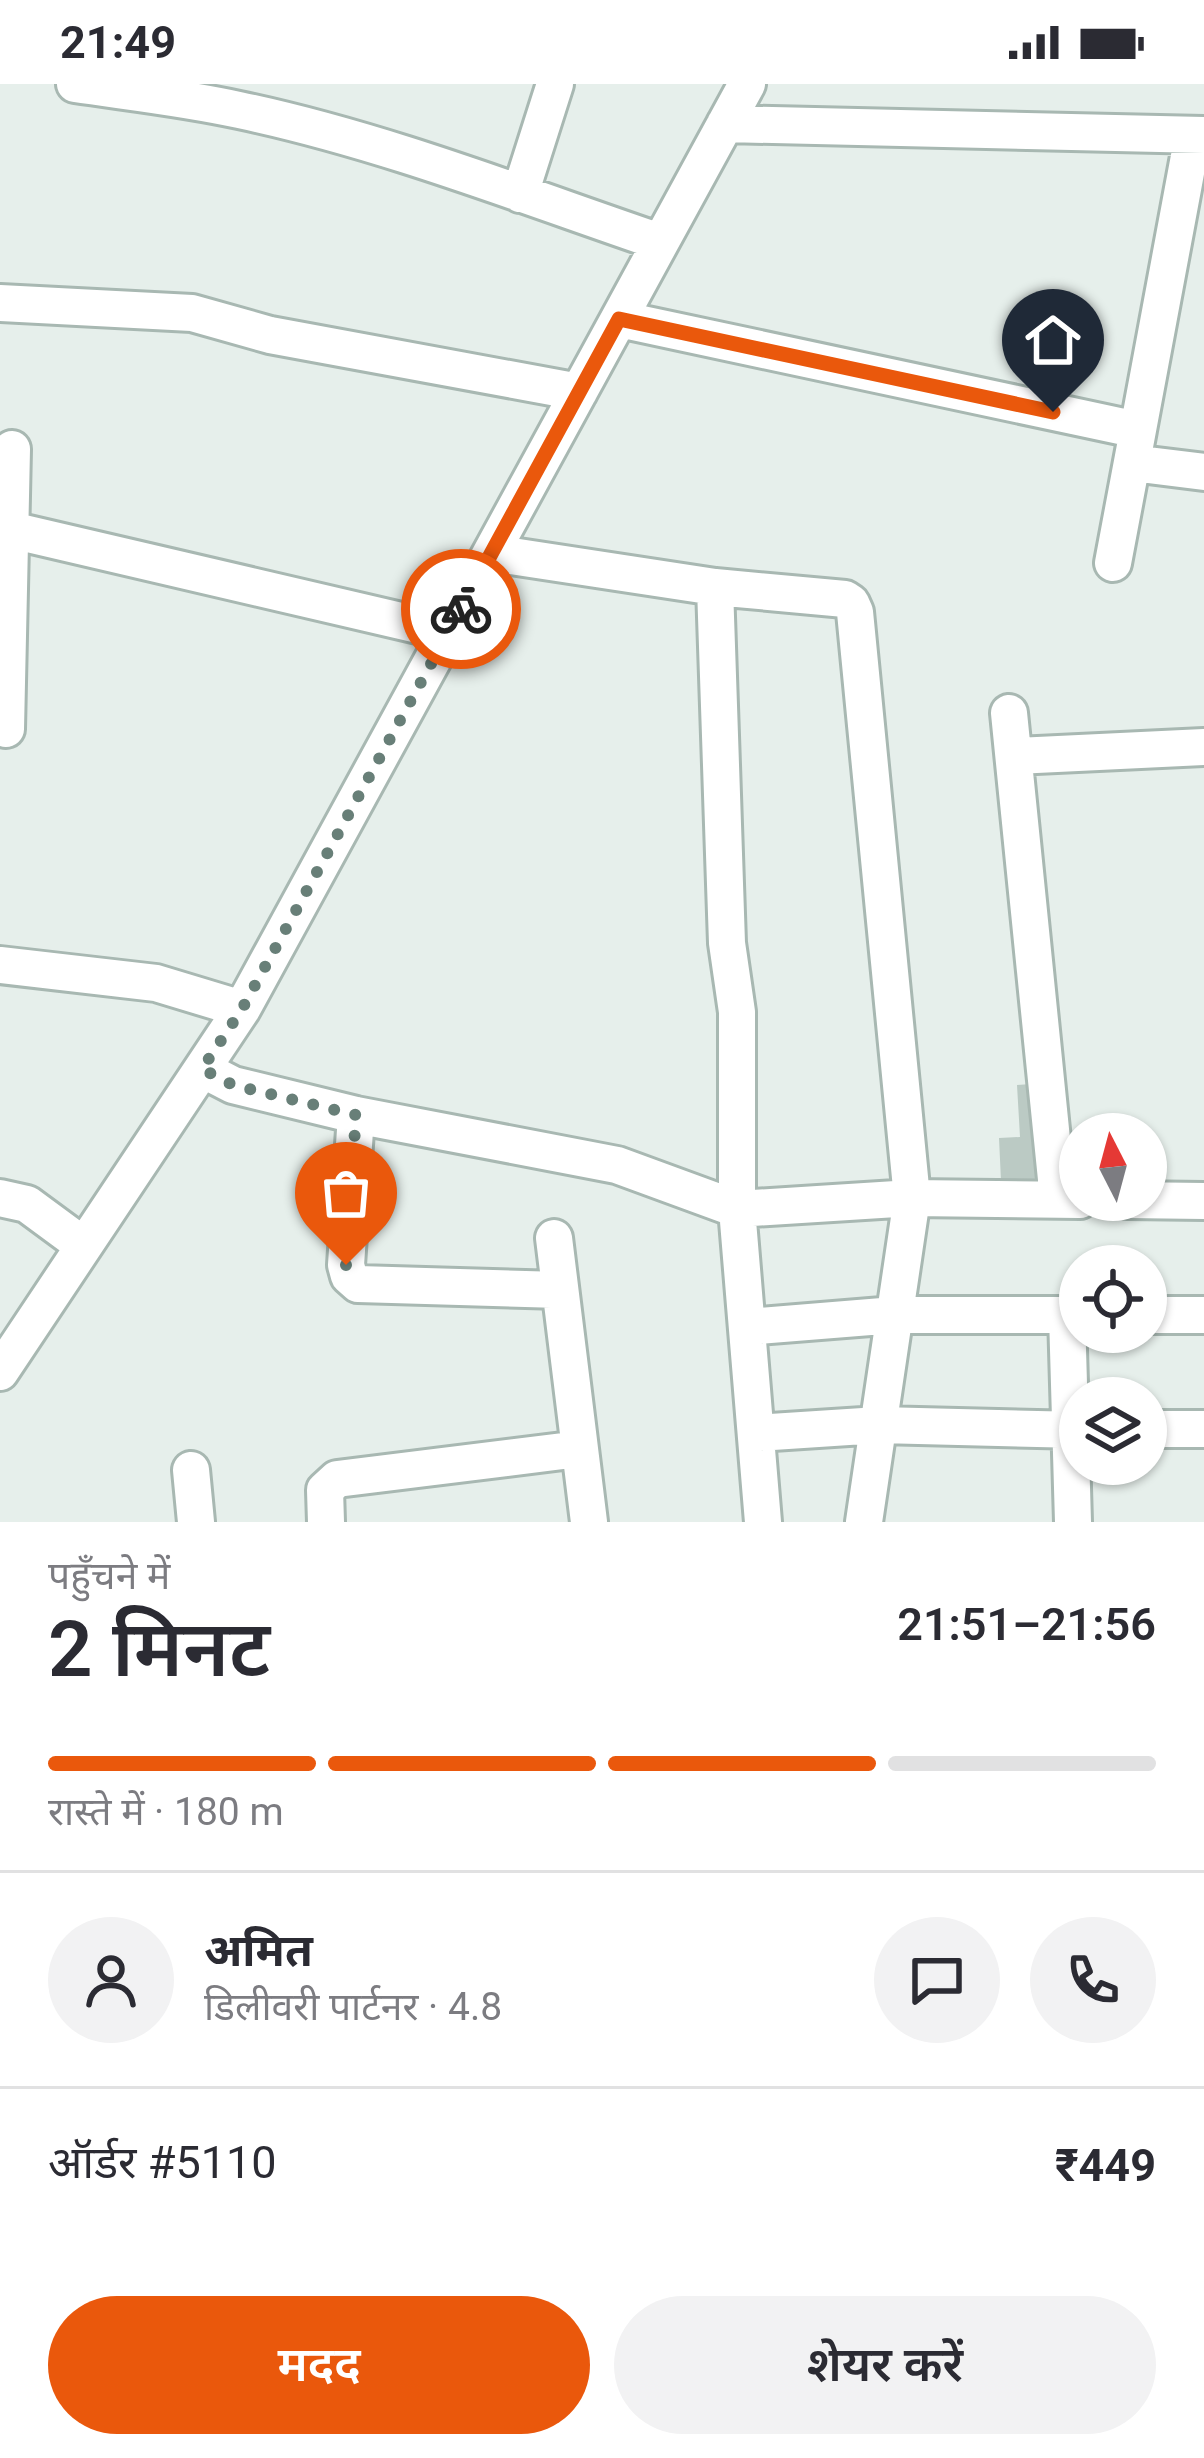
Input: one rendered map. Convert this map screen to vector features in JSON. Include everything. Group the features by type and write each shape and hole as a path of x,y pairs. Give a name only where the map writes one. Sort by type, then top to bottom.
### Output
{"street":[{"path":"75,84 276,119 410,157 660,242"},
{"path":"520,194 555,84"},
{"path":"0,1372 242,1009 747,84"},
{"path":"725,124 1198,135 1113,563"},
{"path":"0,303 192,313 269,335 579,392"},
{"path":"619,319 1135,446 1204,472"},
{"path":"6,729 5,604 12,449"},
{"path":"11,530 448,632"},
{"path":"491,553 716,586 845,599 855,612 912,1198 864,1522"},
{"path":"716,586 728,943 737,1012 737,1210 764,1522"},
{"path":"1009,713 1059,1119"},
{"path":"1014,756 1204,747"},
{"path":"0,965 156,983 242,1009"},
{"path":"202,1069 233,1085 356,1115 617,1165 737,1210 912,1198 1059,1200"},
{"path":"356,1115 346,1265 358,1284 560,1290"},
{"path":"0,1198 27,1204 84,1246"},
{"path":"1167,1201 1204,1201"},
{"path":"554,1238 589,1522"},
{"path":"747,1327 895,1315 1059,1315"},
{"path":"1167,1315 1204,1315"},
{"path":"756,1433 879,1425 1059,1430"},
{"path":"1167,1429 1204,1429"},
{"path":"326,1522 325,1490 337,1479 579,1449"},
{"path":"191,1470 196,1522"},
{"path":"1073,1522 1074,1485"}],"building":[{"path":"1046,1083 1051,1178 1001,1181 999,1138 1020,1137 1017,1085"}],"way so far":[{"path":"346,1265 356,1115 233,1085 202,1069 242,1009 461,609"}],"route":[{"path":"461,609 619,319 1053,412"}]}
